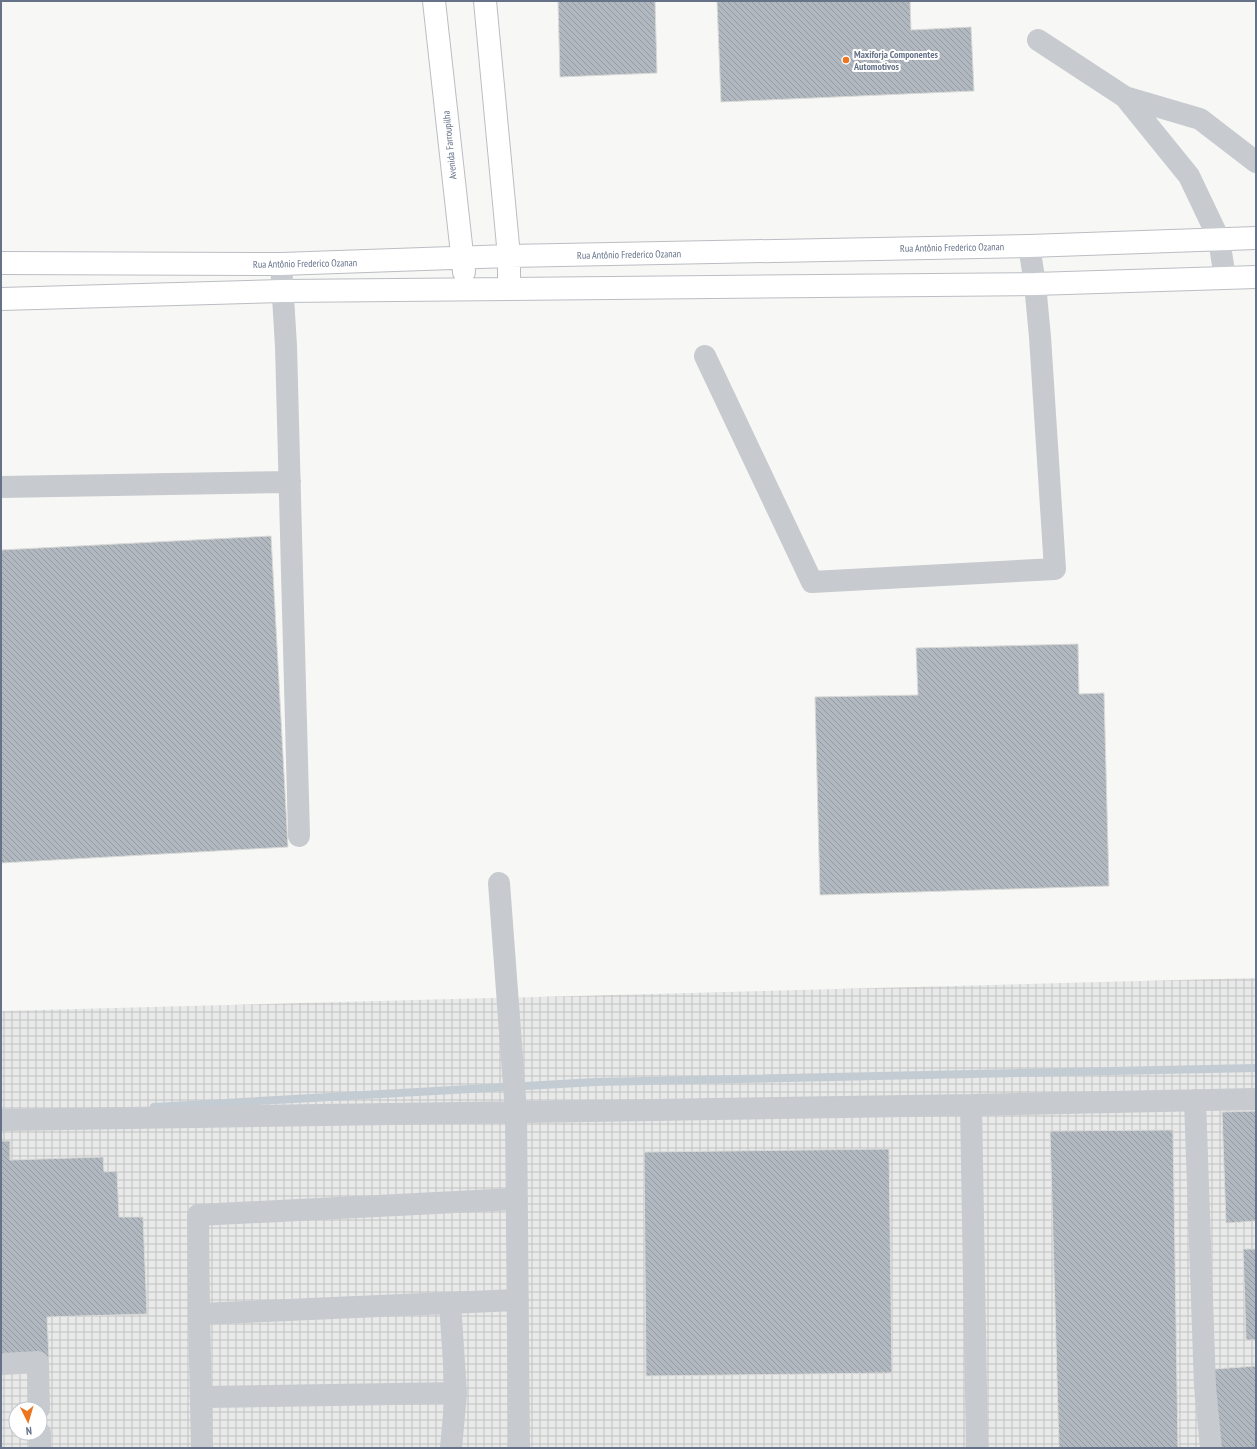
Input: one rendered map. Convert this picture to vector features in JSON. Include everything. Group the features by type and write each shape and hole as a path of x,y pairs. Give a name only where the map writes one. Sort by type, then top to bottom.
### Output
{"main road":[{"name":"Avenida Farroupilha","path":"434,1 461,258 466,288"},
{"path":"485,1 509,256 509,288"},
{"name":"Rua Antônio Frederico Ozanan","path":"1,263 281,264 509,256 1029,246 1256,238"},
{"path":"1,299 282,291 466,288 1035,284 1256,277"}],"lane":[{"path":"1038,40 1124,97 1189,176 1219,239 1225,278"},
{"path":"1124,97 1200,119 1256,162"},
{"path":"705,356 812,582 1055,568 1035,284 1029,246"},
{"path":"281,264 286,346 299,836"},
{"path":"1,487 290,482"},
{"path":"499,883 516,1112 519,1448"},
{"path":"1,1120 971,1105 1256,1099"},
{"path":"1195,1100 1205,1386 1210,1448"},
{"path":"971,1105 977,1448"},
{"path":"202,1448 198,1215 517,1199"},
{"path":"199,1314 518,1300"},
{"path":"450,1303 456,1393 451,1448"},
{"path":"1,1364 38,1362 39,1401"},
{"path":"201,1397 456,1393"}],"shaded area":[{"path":"1256,978 1256,1448 1,1448 1,1011"}],"building":[{"path":"558,1 655,1 657,73 560,77"},
{"name":"Maxiforja Componentes Automotivos","path":"717,1 910,1 911,30 971,27 974,91 721,102"},
{"path":"271,536 288,847 1,863 1,550"},
{"path":"1078,644 1079,694 1104,693 1109,886 820,895 815,697 918,695 916,648"},
{"path":"1256,1111 1256,1221 1226,1223 1222,1112"},
{"path":"1173,1130 1178,1448 1059,1448 1050,1131"},
{"path":"1,1141 10,1141 10,1160 103,1157 104,1172 117,1171 119,1217 143,1217 147,1314 47,1317 49,1358 1,1360"},
{"path":"889,1149 892,1373 646,1376 644,1152"},
{"path":"1243,1249 1256,1249 1256,1340 1246,1340"},
{"path":"1256,1366 1256,1448 1218,1448 1214,1369"}],"waterway":[{"path":"154,1107 595,1082 1256,1068"}],"place":[{"name":"Maxiforja Componentes Automotivos","path":"846,60"}]}
